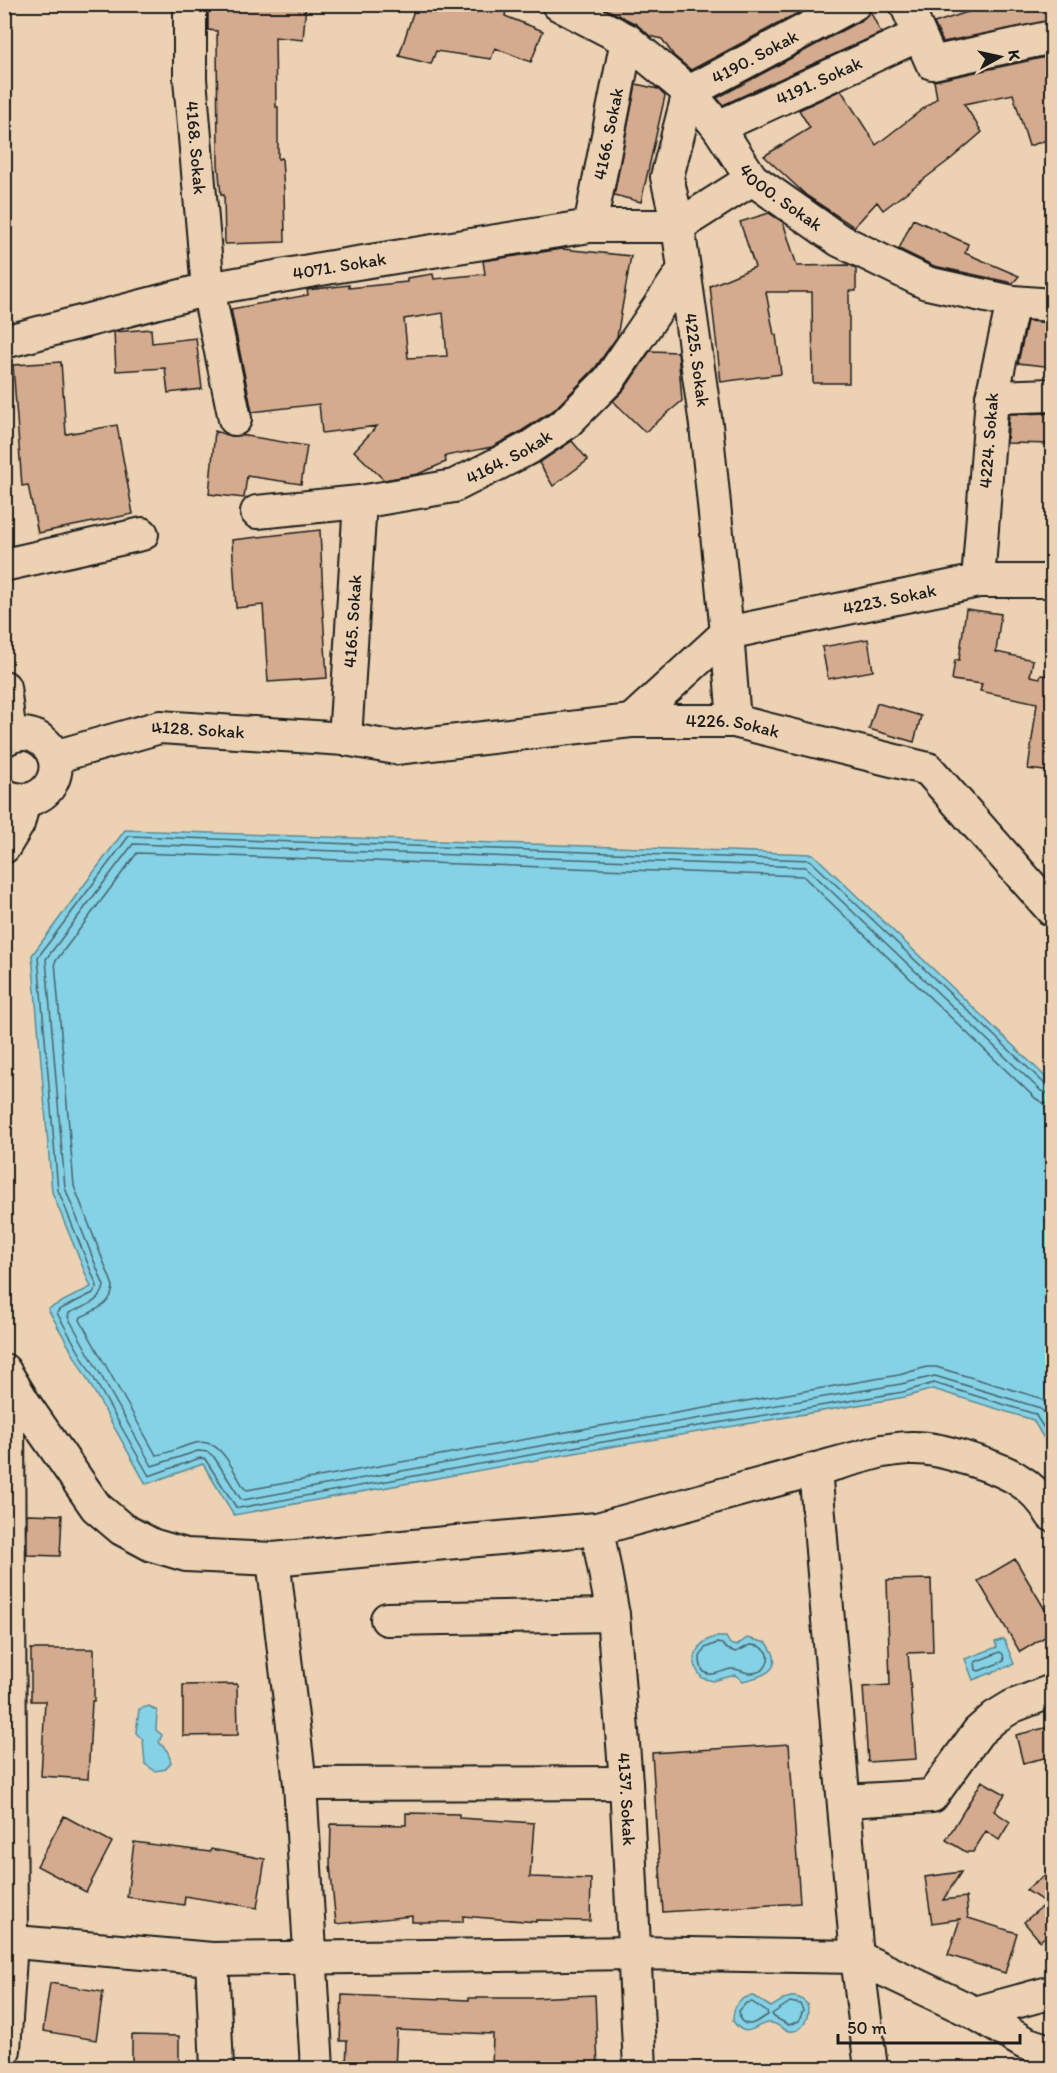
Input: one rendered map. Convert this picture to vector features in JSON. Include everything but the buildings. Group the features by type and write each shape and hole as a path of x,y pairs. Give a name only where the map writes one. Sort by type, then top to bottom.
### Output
{"street":[{"name":"4168. Sokak","path":"190,4 190,80 208,289 235,419"},
{"name":"4000. Sokak","path":"558,4 627,40 689,92 718,127 752,179 839,240 927,283 1014,302 1053,305"},
{"name":"4190. Sokak","path":"689,92 854,4"},
{"path":"906,4 926,49"},
{"name":"4191. Sokak","path":"718,127 926,49 1053,37"},
{"name":"4166. Sokak","path":"590,226 627,40"},
{"name":"4225. Sokak","path":"689,92 667,177 678,226 706,425 734,721"},
{"path":"678,226 752,179"},
{"name":"4071. Sokak","path":"4,342 208,289 590,226 678,226"},
{"name":"4164. Sokak","path":"257,512 360,502 454,486 529,448 565,424 609,380 683,271"},
{"name":"4224. Sokak","path":"978,581 992,397 1014,302"},
{"path":"992,397 1053,395"},
{"name":"4165. Sokak","path":"345,739 360,502"},
{"path":"4,565 142,534"},
{"name":"4223. Sokak","path":"727,633 978,581 1053,581"},
{"path":"631,721 727,633"},
{"path":"4,687 7,738 21,734 32,735 43,741 50,748 56,767 49,787 42,794 14,798 18,824 4,847"},
{"name":"4226. Sokak","path":"345,739 396,748 631,721 734,721 928,769 1052,908"},
{"name":"4128. Sokak","path":"54,757 160,727 345,739"},
{"path":"4,1370 13,1416 8,1941 4,2050"},
{"path":"13,1416 96,1507 122,1529 152,1545 186,1555 273,1559 597,1529 882,1451 910,1448 939,1450 997,1467 1020,1480 1038,1495 1053,1515"},
{"path":"815,1469 857,1957 871,2068"},
{"name":"4137. Sokak","path":"597,1529 613,1615 626,1783 640,2068"},
{"path":"273,1559 300,1784 317,2068"},
{"path":"387,1619 613,1615"},
{"path":"845,1801 932,1796 978,1732 995,1717 1013,1706 1053,1691"},
{"path":"300,1784 626,1783"},
{"path":"8,1941 212,1959 635,1953 857,1957 975,2013 1025,2043 1053,2052"},
{"path":"212,1959 217,2068"},
{"path":"975,2013 1053,1992"}],"water":[{"path":"125,830 813,854 1052,1083 1052,1452 1033,1420 933,1389 905,1397 580,1452 234,1515 203,1464 146,1484 48,1309 91,1287 52,1192 32,955"},
{"path":"715,1637 726,1637 730,1644 736,1646 747,1638 767,1643 772,1652 774,1665 766,1673 743,1681 735,1675 713,1681 702,1678 695,1665 696,1653 698,1648"},
{"path":"1004,1639 1014,1664 973,1680 965,1659 997,1647 995,1642"},
{"path":"149,1706 157,1711 156,1730 162,1735 159,1742 168,1752 171,1762 166,1769 155,1771 145,1764 143,1740 136,1733 139,1709"},
{"path":"753,1996 771,2007 789,1997 798,1997 807,2004 808,2014 805,2023 794,2031 771,2023 748,2031 743,2030 733,2021 734,2011 740,2000"}]}
